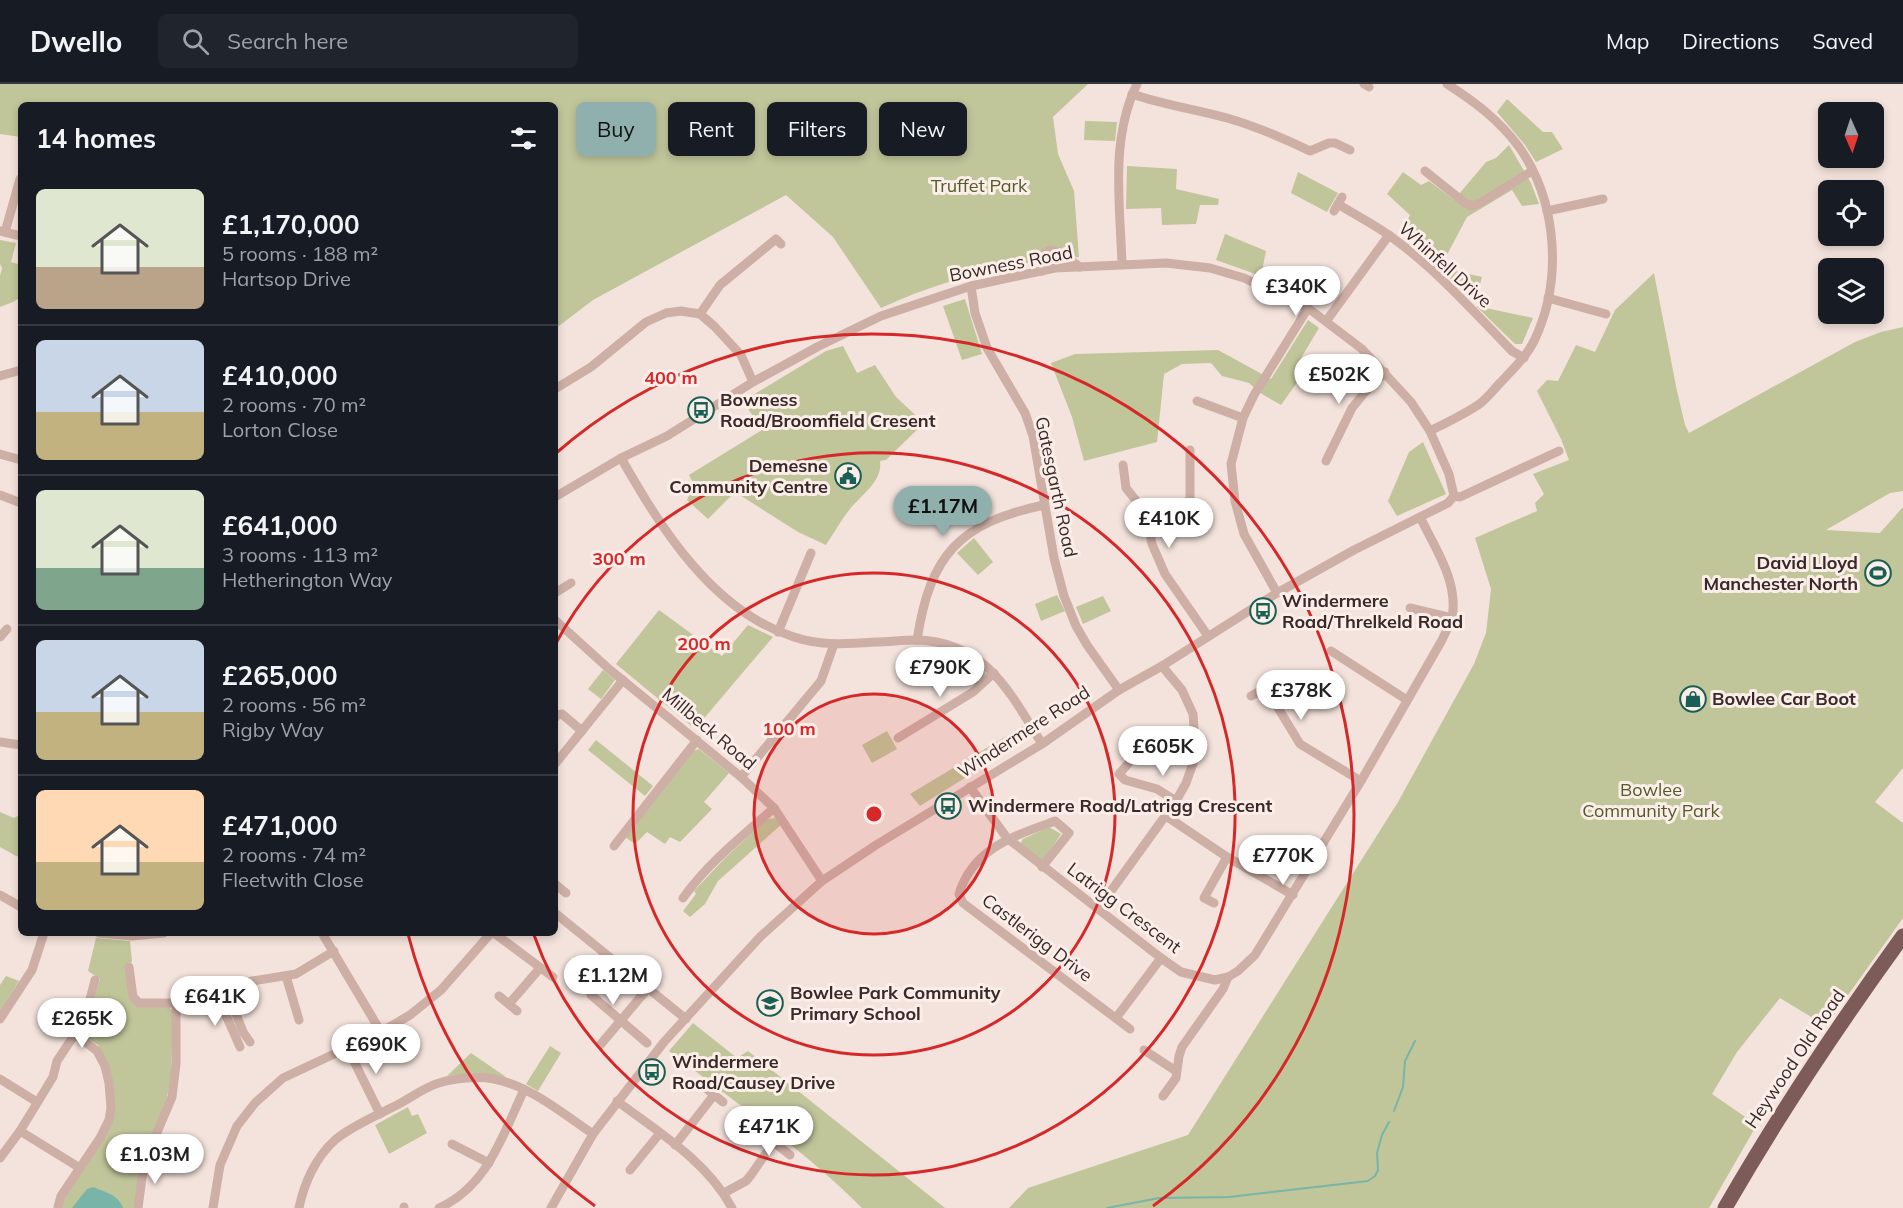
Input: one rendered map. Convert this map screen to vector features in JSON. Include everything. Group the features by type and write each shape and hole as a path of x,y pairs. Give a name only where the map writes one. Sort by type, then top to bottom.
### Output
{"main road":[{"name":"Heywood Old Road","path":"1725,1208 1765,1139 1824,1049 1903,936"}],"street":[{"path":"1122,264 1119,153 1122,127 1137,84"},
{"path":"1430,431 1480,404 1524,358 1535,339 1548,298 1552,252 1552,232 1547,211 1532,171 1520,149 1494,117 1447,84"},
{"path":"1132,94 1165,105 1230,119 1310,151 1329,143 1335,143 1350,150"},
{"path":"1425,171 1472,206 1532,171"},
{"path":"18,185 3,232 18,235"},
{"path":"1547,211 1603,199"},
{"name":"Whinfell Drive","path":"1338,204 1389,235 1434,272 1512,351 1524,358"},
{"path":"1327,320 1389,235"},
{"path":"700,314 720,285 776,239 781,244"},
{"path":"1042,271 1044,254 1050,250 1059,252 1080,267"},
{"name":"Bowness Road","path":"558,495 621,458 667,436 753,382 881,316 971,286 1042,271 1122,264 1166,263 1210,268 1244,278 1308,308 1362,348 1411,402 1430,431 1447,468 1454,496"},
{"name":"Gatesgarth Road","path":"971,286 975,313 987,348 1025,413 1033,436 1054,558 1064,596 1076,626 1087,645 1119,690"},
{"path":"1548,298 1606,314"},
{"path":"1278,593 1244,534 1235,501 1231,464 1243,418 1260,383 1308,308"},
{"path":"558,386 591,367 646,322 666,312 681,311 700,314 741,355 753,382"},
{"path":"0,376 18,371"},
{"path":"1326,461 1352,408 1385,372"},
{"path":"1197,401 1243,418"},
{"path":"1146,513 1190,504 1190,450"},
{"name":"Windermere Road","path":"551,1208 593,1134 664,1042 760,937 822,881 876,845 1041,744 1119,690 1162,666 1278,593 1448,503 1454,496 1460,497 1559,451"},
{"path":"0,454 18,459"},
{"path":"621,458 667,533 719,591 753,619 796,638 834,644 917,640 950,645 982,661 994,673 1007,688 1041,744"},
{"path":"1123,465 1126,488 1146,513 1152,544 1165,574 1208,636"},
{"path":"0,495 18,502"},
{"path":"917,640 922,612 931,584 951,548 979,527 1011,512 1044,505"},
{"path":"1163,1096 1176,1078 1182,1047 1223,989 1228,976 1238,971 1255,955 1293,895 1442,640 1452,618 1449,574 1420,517"},
{"path":"778,632 811,553"},
{"path":"558,590 572,583"},
{"path":"1410,608 1452,618"},
{"name":"Millbeck Road","path":"558,623 623,680 741,777 774,808 822,881"},
{"path":"0,637 7,629"},
{"path":"741,777 821,681 834,644"},
{"path":"1331,651 1407,700"},
{"path":"1098,909 1176,801 1186,783 1196,755 1193,714 1182,690 1162,666"},
{"path":"898,738 974,692 994,673"},
{"path":"558,760 623,680"},
{"path":"1251,696 1279,680"},
{"path":"1266,688 1300,744 1361,781"},
{"path":"558,715 562,714 582,731"},
{"path":"614,846 697,740"},
{"path":"0,742 18,745"},
{"path":"1128,764 1116,770 1125,780 1157,789 1176,801"},
{"name":"Latrigg Crescent","path":"970,787 1007,838 1161,958 1181,972 1215,980 1228,976"},
{"path":"683,898 724,852 774,808"},
{"path":"1166,816 1227,857 1293,895"},
{"path":"1007,838 1055,821 1069,834 1042,867"},
{"name":"Castlerigg Drive","path":"1007,838 976,862 962,884 959,894 963,903 1130,1029"},
{"path":"1214,903 1200,895 1227,857"},
{"path":"558,886 566,893"},
{"path":"0,895 18,905"},
{"path":"558,915 686,1019"},
{"path":"0,1019 32,970 43,936"},
{"path":"324,936 381,1032"},
{"path":"213,1208 220,1165 237,1126 255,1103 283,1078 381,1032 410,1015 441,990 490,936"},
{"path":"497,936 553,977"},
{"path":"129,967 135,1000 149,1004 196,1003 252,981 286,976 304,970 334,951"},
{"path":"1116,1018 1161,958"},
{"path":"499,996 513,1008 540,968"},
{"path":"286,976 299,1020"},
{"path":"0,1158 20,1131 53,1077 57,1061 87,1011 95,980"},
{"path":"601,1044 649,987"},
{"path":"227,991 243,1032 250,1042"},
{"path":"217,995 240,1047"},
{"path":"591,995 647,1043"},
{"path":"138,1208 144,1163 172,1097 176,1064 176,1004"},
{"path":"58,1207 61,1196 96,1144 109,1120 111,1108 105,1066 97,1051 75,1034"},
{"path":"347,1047 380,1114"},
{"path":"1144,1050 1176,1071"},
{"path":"300,1208 304,1189 313,1169 335,1140 435,1084 464,1078 491,1078 508,1083 538,1097 593,1134"},
{"path":"0,1079 37,1102"},
{"path":"703,1086 723,1102"},
{"path":"439,1208 455,1205 489,1163 524,1090"},
{"path":"675,1145 714,1095"},
{"path":"617,1101 675,1145 711,1177 732,1208"},
{"path":"20,1131 80,1168"},
{"path":"630,1170 660,1133"},
{"path":"724,1193 746,1181 769,1139 790,1155"},
{"path":"452,1144 489,1163"}],"green space":[{"name":"Truffet Park","path":"0,84 1088,84 1053,117 1058,154 1074,191 1079,257 1028,263 953,280 881,308 833,237 786,195 593,300 558,327 558,102 18,102 18,137 0,134"},
{"path":"1507,99 1543,132 1552,132 1563,149 1536,162 1497,112"},
{"path":"1085,121 1117,122 1115,141 1084,140"},
{"path":"1509,145 1531,183 1539,204 1522,206 1512,190 1467,217 1440,268 1402,232 1410,215 1387,194 1403,172 1421,185 1429,181 1454,200 1486,162 1496,158"},
{"path":"1127,166 1177,169 1176,189 1219,199 1218,205 1200,205 1196,224 1162,225 1161,208 1126,209"},
{"path":"1298,172 1338,193 1327,212 1291,193"},
{"path":"1225,234 1266,251 1261,276 1216,260"},
{"path":"0,240 16,243 11,262 18,264 18,299 0,307 2,268"},
{"path":"1446,269 1482,277 1475,303 1443,271"},
{"name":"Bowlee Community Park","path":"1654,273 1677,391 1689,433 1855,342 1903,327 1903,491 1890,493 1826,530 1880,533 1903,507 1903,768 1875,802 1903,823 1903,918 1826,1026 1780,998 1737,1052 1712,1094 1754,1123 1755,1128 1709,1208 1009,1208 1028,1188 1188,1135 1398,802 1474,664 1486,633 1491,589 1475,538 1537,511 1535,503 1544,494 1533,474 1569,460 1537,391 1547,380 1558,381 1576,345 1595,352 1615,310"},
{"path":"965,299 982,354 962,360 943,306"},
{"path":"1476,306 1533,318 1522,344 1515,344"},
{"path":"1308,320 1319,328 1294,370 1301,377 1281,405 1249,383 1222,376 1211,363 1182,364 1164,374 1157,442 1084,461 1072,417 1051,363 1075,354 1218,350 1271,379"},
{"path":"843,346 857,373 875,365 896,397 924,423 886,460 880,461 875,481 847,513 826,545 798,532 735,492 708,519 687,500 694,485 689,475 762,430 743,401 826,351"},
{"path":"1423,442 1446,494 1397,516 1388,501 1409,452"},
{"path":"974,538 993,562 978,575 957,553"},
{"path":"1057,595 1065,611 1041,621 1035,604"},
{"path":"1103,596 1111,611 1083,624 1076,607"},
{"path":"659,610 722,656 748,625 773,637 695,729 616,664"},
{"path":"953,652 972,660 984,670 986,674 975,685"},
{"path":"603,670 615,680 601,699 588,689"},
{"path":"1023,726 1030,737 920,806 910,794"},
{"path":"887,731 897,749 872,763 862,745"},
{"path":"596,740 653,786 645,796 588,750"},
{"path":"699,749 729,773 704,802 712,809 680,842 670,837 665,844 647,832 635,844 625,837 690,752"},
{"path":"0,812 14,818 18,816 18,856 0,847"},
{"path":"775,818 782,824 718,881 705,904 690,917 683,911 696,894 694,891 725,858 767,819"},
{"path":"1049,827 1061,834 1042,863 1020,844 1023,839"},
{"path":"96,938 130,941 132,962 126,964 129,995 132,1001 143,1006 168,1006 173,1012 171,1078 135,1208 61,1208 67,1194 104,1138 110,1070 98,1045 82,1035 81,1029 91,1011 100,979 88,971"},
{"path":"6,976 19,981 0,1012 0,985"},
{"path":"693,1023 737,1058 748,1051 945,1208 862,1208 792,1146 669,1051"},
{"path":"550,1046 561,1053 538,1091 526,1084"},
{"path":"471,1053 506,1077 474,1073 447,1076"},
{"path":"408,1107 412,1116 418,1114 427,1133 389,1154 375,1125"}],"water":[{"path":"93,1187 115,1197 123,1208 72,1208 87,1189"}],"waterway":[{"path":"1394,1111 1403,1087 1405,1061 1415,1041"},
{"path":"1107,1208 1159,1198 1229,1197 1368,1181 1375,1176 1378,1170 1377,1153 1382,1135 1389,1122"}],"place":[{"name":"Bowness Road/Broomfield Cresent","path":"701,410"},
{"name":"Demesne Community Centre","path":"848,476"},
{"name":"David Lloyd Manchester North","path":"1878,573"},
{"name":"Windermere Road/Threlkeld Road","path":"1263,611"},
{"name":"Bowlee Car Boot","path":"1693,699"},
{"name":"Windermere Road/Latrigg Crescent","path":"948,806"},
{"name":"Bowlee Park Community Primary School","path":"770,1003"},
{"name":"Windermere Road/Causey Drive","path":"652,1072"}]}
